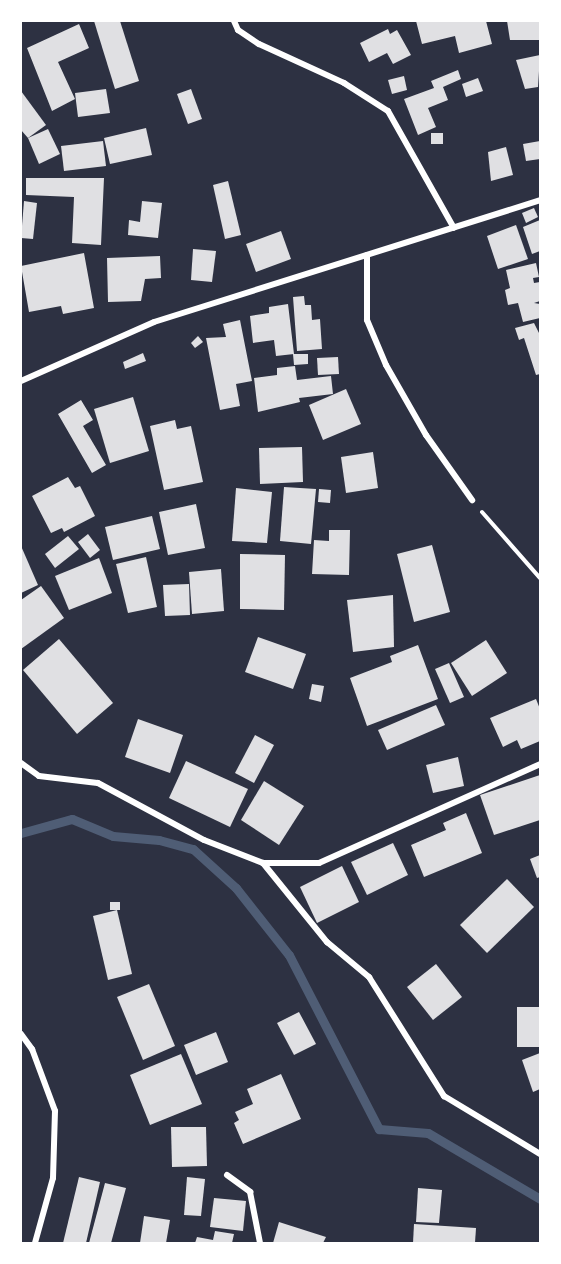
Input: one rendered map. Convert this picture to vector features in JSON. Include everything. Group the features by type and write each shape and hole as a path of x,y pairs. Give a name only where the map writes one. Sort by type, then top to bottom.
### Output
{"street":[{"path":"234,21 238,30 259,45 344,83 388,111 454,228"},
{"path":"21,381 154,322 540,200"},
{"path":"368,255 367,320 386,365 426,435 472,500"},
{"path":"21,763 39,776 98,783 204,840 263,863 319,863 399,831 540,764"},
{"path":"263,863 327,942 369,978 444,1095 540,1154"},
{"path":"21,1034 32,1049 55,1111 53,1178 35,1243"},
{"path":"227,1174 250,1192 260,1243"}],"path":[{"path":"472,500 540,578"}],"building":[{"path":"94,21 120,21 139,81 115,89"},
{"path":"416,21 486,21 492,44 459,53 455,36 422,44"},
{"path":"507,21 540,21 540,40 510,40"},
{"path":"79,24 89,48 58,62 75,99 52,111 27,48"},
{"path":"388,29 390,34 397,30 411,55 393,64 387,53 369,62 360,43"},
{"path":"540,55 538,87 525,89 516,60"},
{"path":"458,70 461,79 443,87 448,100 428,108 436,127 418,135 404,99 434,88 431,81"},
{"path":"404,76 407,90 392,94 388,80"},
{"path":"478,78 483,91 466,97 462,84"},
{"path":"106,89 110,113 78,117 75,93"},
{"path":"191,89 202,119 188,124 177,94"},
{"path":"21,91 46,125 28,138 21,130"},
{"path":"146,128 152,155 110,164 104,138"},
{"path":"48,129 60,154 39,164 28,138"},
{"path":"431,133 443,133 443,144 431,144"},
{"path":"103,141 106,166 64,171 61,146"},
{"path":"540,141 540,159 526,161 523,144"},
{"path":"506,147 513,175 491,181 488,152"},
{"path":"26,178 104,178 101,245 72,243 74,197 26,195"},
{"path":"228,181 241,235 225,239 213,185"},
{"path":"24,201 37,203 33,239 21,238"},
{"path":"142,201 162,203 158,238 128,235 129,220 140,222"},
{"path":"534,208 538,217 526,223 522,213"},
{"path":"540,220 540,251 532,254 523,227"},
{"path":"516,225 528,259 498,269 487,236"},
{"path":"281,231 291,259 256,272 246,244"},
{"path":"193,249 216,251 212,282 191,280"},
{"path":"84,253 94,308 63,314 61,306 29,312 21,266"},
{"path":"160,256 161,278 145,279 141,301 108,302 107,258"},
{"path":"536,263 539,277 533,278 534,283 540,282 540,301 534,303 540,304 540,318 523,322 518,303 508,305 505,290 510,288 506,270"},
{"path":"304,296 305,305 311,305 312,320 320,319 322,349 297,351 293,297"},
{"path":"288,304 294,354 276,356 274,340 253,343 250,316 269,313 269,307"},
{"path":"240,320 252,381 236,384 240,406 220,410 206,338 226,337 223,324"},
{"path":"534,323 540,335 540,374 536,375 524,338 519,340 515,328"},
{"path":"198,336 203,342 195,348 191,343"},
{"path":"143,353 146,361 125,369 123,362"},
{"path":"293,354 308,354 308,364 294,365"},
{"path":"338,357 339,374 318,375 317,358"},
{"path":"295,366 297,380 331,376 333,394 299,398 300,402 258,412 254,378 277,375 277,368"},
{"path":"346,389 361,424 323,440 309,405"},
{"path":"133,397 149,451 110,463 94,409"},
{"path":"81,400 93,420 83,426 106,465 92,473 58,414"},
{"path":"175,420 177,429 191,426 203,482 164,490 150,426"},
{"path":"302,447 303,482 260,484 259,448"},
{"path":"373,452 378,488 346,493 341,457"},
{"path":"68,477 75,488 80,486 95,516 64,532 62,528 51,533 32,496"},
{"path":"284,487 316,489 311,544 280,541"},
{"path":"236,488 272,492 267,543 232,541"},
{"path":"319,489 331,490 330,503 318,502"},
{"path":"196,504 205,548 168,555 159,512"},
{"path":"152,516 160,549 113,560 105,527"},
{"path":"329,530 350,530 349,575 312,574 314,540 329,541"},
{"path":"88,534 100,550 90,558 78,542"},
{"path":"68,536 79,549 55,568 45,554"},
{"path":"432,545 450,612 414,622 397,554"},
{"path":"21,546 38,585 21,593"},
{"path":"240,554 285,555 284,610 240,609"},
{"path":"146,557 157,607 128,613 116,564"},
{"path":"99,558 112,593 69,610 55,576"},
{"path":"221,569 224,611 192,614 189,572"},
{"path":"189,584 190,615 165,616 163,585"},
{"path":"41,586 64,618 21,649 21,600"},
{"path":"393,595 394,647 353,652 347,600"},
{"path":"258,637 306,654 293,689 245,672"},
{"path":"59,639 113,703 77,734 23,670"},
{"path":"486,640 507,673 472,696 451,663"},
{"path":"418,645 438,699 367,726 350,678 392,662 390,656"},
{"path":"449,663 464,697 450,703 435,669"},
{"path":"312,684 324,686 321,702 309,699"},
{"path":"536,699 540,709 540,741 521,749 517,740 503,747 490,718"},
{"path":"436,705 445,725 387,750 378,730"},
{"path":"138,719 183,735 170,773 125,757"},
{"path":"255,735 274,745 254,783 235,773"},
{"path":"458,757 464,786 433,793 426,765"},
{"path":"186,761 248,789 230,827 169,798"},
{"path":"540,775 540,820 494,835 480,795"},
{"path":"264,781 304,806 279,845 241,820"},
{"path":"466,813 482,853 424,877 411,845 446,830 443,823"},
{"path":"393,843 408,875 367,895 351,862"},
{"path":"540,855 540,877 537,878 530,859"},
{"path":"342,866 359,902 317,923 300,887"},
{"path":"507,879 534,907 487,953 460,925"},
{"path":"110,902 120,902 120,910 110,910"},
{"path":"117,910 132,974 108,980 93,916"},
{"path":"436,964 462,997 433,1020 407,987"},
{"path":"149,984 175,1046 143,1060 117,997"},
{"path":"517,1007 540,1007 540,1047 517,1047"},
{"path":"299,1012 316,1044 294,1055 277,1023"},
{"path":"216,1032 228,1062 196,1075 184,1045"},
{"path":"540,1053 540,1089 533,1092 522,1060"},
{"path":"181,1054 202,1104 150,1125 130,1075"},
{"path":"281,1074 301,1119 243,1144 234,1123 239,1120 235,1112 253,1104 247,1089"},
{"path":"171,1127 206,1127 207,1166 172,1167"},
{"path":"79,1177 100,1182 86,1243 63,1243"},
{"path":"187,1177 205,1179 201,1216 184,1215"},
{"path":"105,1183 126,1188 111,1243 89,1243"},
{"path":"418,1188 442,1190 439,1223 416,1222"},
{"path":"214,1198 246,1201 243,1231 210,1227"},
{"path":"144,1216 170,1220 166,1243 140,1243"},
{"path":"279,1222 326,1237 323,1243 273,1243"},
{"path":"414,1224 476,1228 475,1243 413,1243"},
{"path":"215,1231 234,1234 232,1243 195,1243 197,1237 213,1240"}],"waterway":[{"path":"21,833 72,819 113,836 159,840 193,849 236,888 289,955 379,1129 428,1133 540,1199"}]}
